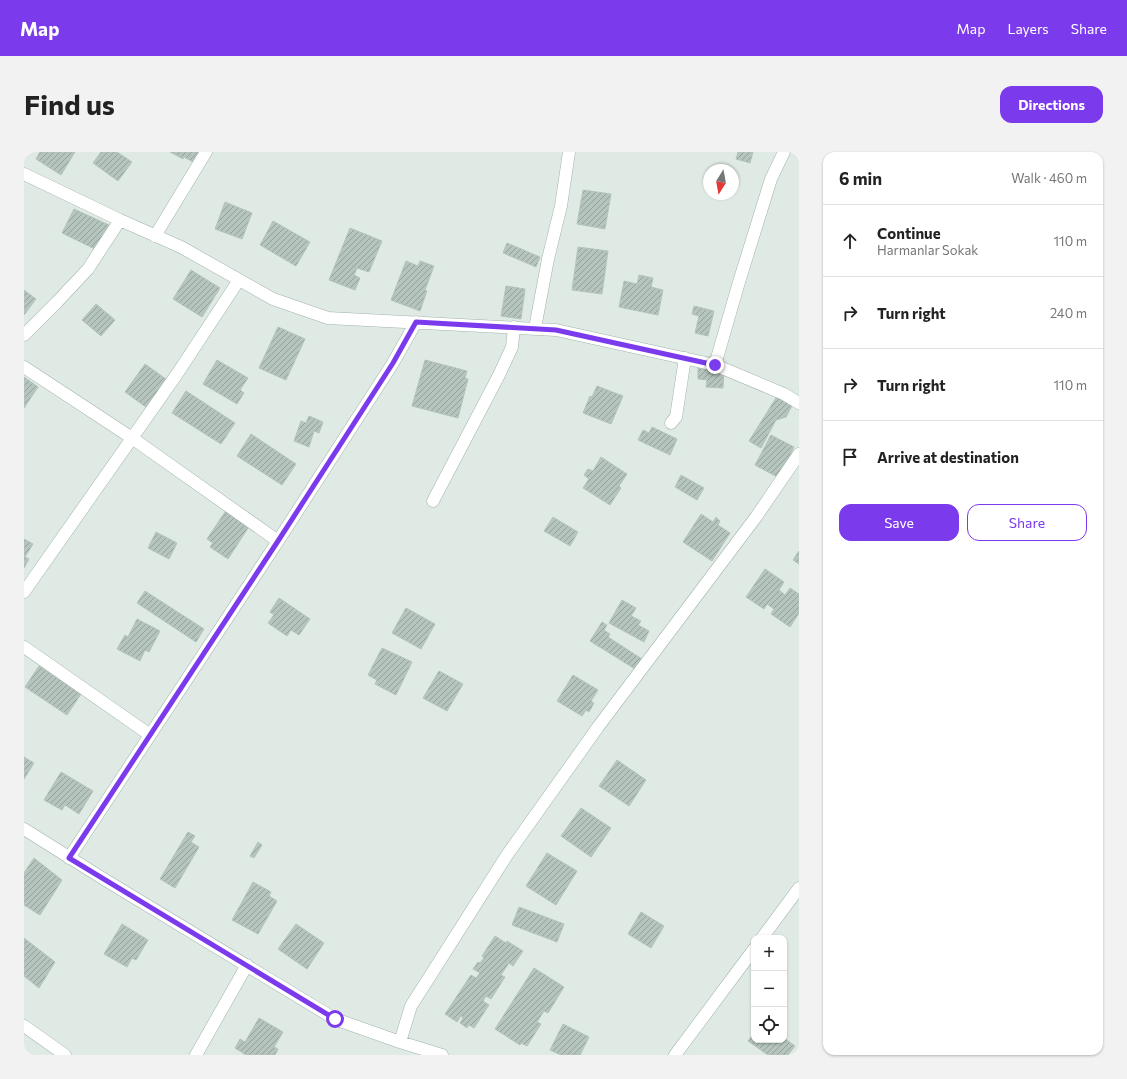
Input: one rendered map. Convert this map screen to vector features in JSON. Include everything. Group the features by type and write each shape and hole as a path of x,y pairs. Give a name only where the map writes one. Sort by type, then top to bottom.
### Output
{"street":[{"path":"155,236 206,152"},
{"path":"535,328 548,259 561,206 569,152"},
{"path":"715,365 771,179 784,152"},
{"path":"24,174 120,220 181,247 273,299 328,318 556,330 715,365 784,394 799,402"},
{"path":"24,335 88,269 120,220"},
{"path":"24,592 177,374 239,280"},
{"path":"69,858 278,541 393,363 416,322"},
{"path":"433,501 499,376 512,347 514,328"},
{"path":"671,423 676,417 685,358"},
{"path":"24,367 132,438 278,541"},
{"path":"400,1042 411,1006 507,854 598,727 752,522 799,454"},
{"path":"24,647 150,735"},
{"path":"24,829 69,858 335,1019 442,1055"},
{"path":"764,935 799,888"},
{"path":"675,1055 751,953"},
{"path":"196,1055 247,965"},
{"path":"24,1026 65,1055"}],"building":[{"path":"40,152 75,152 61,175 36,159"},
{"path":"101,152 117,152 132,162 118,181 93,163"},
{"path":"170,152 200,152 193,162 184,157 183,159"},
{"path":"738,152 753,152 750,163 736,159"},
{"path":"583,190 611,194 605,229 577,224"},
{"path":"225,202 252,213 242,239 215,229"},
{"path":"74,209 111,226 99,251 62,233"},
{"path":"273,221 310,242 296,266 260,245"},
{"path":"350,228 382,241 369,272 357,268 354,275 360,278 355,290 329,280"},
{"path":"507,243 540,257 536,267 503,253"},
{"path":"578,247 608,251 602,294 572,290"},
{"path":"406,261 418,266 420,261 434,266 425,290 427,291 420,311 391,300"},
{"path":"191,270 220,288 202,317 173,299"},
{"path":"639,275 653,278 651,287 663,290 658,315 619,307 624,281 637,284"},
{"path":"506,286 525,289 521,319 501,316"},
{"path":"24,290 36,299 24,315"},
{"path":"96,304 115,320 101,336 82,320"},
{"path":"694,306 714,311 708,336 695,333 699,316 692,314"},
{"path":"278,327 305,339 286,380 259,368"},
{"path":"217,360 248,378 240,390 244,393 237,404 203,384"},
{"path":"425,360 467,371 465,378 468,379 458,418 412,406"},
{"path":"145,364 170,382 150,410 125,392"},
{"path":"698,368 724,370 723,388 706,387 707,380 698,379"},
{"path":"24,377 38,387 24,408"},
{"path":"597,386 623,396 611,424 583,413 590,396 592,397"},
{"path":"186,391 235,423 221,444 172,413"},
{"path":"779,393 794,402 786,417 776,420 761,448 749,441"},
{"path":"309,416 323,422 319,433 314,431 309,447 294,441 301,421 306,423"},
{"path":"652,427 677,439 670,455 638,440 643,430 649,433"},
{"path":"251,434 296,464 282,485 237,456"},
{"path":"771,435 794,447 779,478 755,465"},
{"path":"601,457 627,474 619,486 621,488 610,505 583,488 589,479 584,475 588,469 593,471"},
{"path":"681,475 704,488 697,500 675,487"},
{"path":"227,509 242,519 240,522 248,528 228,559 210,547 213,543 207,539"},
{"path":"701,514 713,522 716,517 720,521 718,525 730,533 712,561 683,542"},
{"path":"553,517 578,532 570,546 544,531"},
{"path":"156,532 177,543 169,559 148,548"},
{"path":"24,539 33,544 25,557 29,559 24,568"},
{"path":"799,551 799,564 793,560"},
{"path":"765,569 784,582 779,590 785,595 790,588 799,594 799,613 790,627 771,614 774,609 767,604 764,609 746,597"},
{"path":"145,591 204,629 196,642 137,603"},
{"path":"279,598 310,619 299,635 291,630 287,636 268,623 274,615 270,612"},
{"path":"622,600 636,608 631,616 641,621 638,625 649,631 644,642 609,623"},
{"path":"406,608 435,624 421,649 392,633"},
{"path":"137,619 160,631 149,652 145,650 140,661 117,649 125,635 128,637"},
{"path":"602,622 607,625 604,630 610,634 608,637 642,659 635,669 590,641"},
{"path":"382,648 412,662 396,695 375,684 377,680 368,675"},
{"path":"39,666 81,694 67,715 25,687"},
{"path":"439,671 463,684 447,711 423,698"},
{"path":"573,675 598,690 591,701 594,703 589,712 586,710 582,716 557,701"},
{"path":"24,757 34,763 24,779"},
{"path":"617,760 646,780 629,806 599,786"},
{"path":"61,772 93,791 79,814 65,805 62,810 44,800"},
{"path":"581,808 611,828 591,857 561,836"},
{"path":"188,832 195,836 191,842 199,847 175,888 160,879"},
{"path":"258,842 262,845 254,858 250,856"},
{"path":"547,853 577,871 556,905 526,886"},
{"path":"34,858 62,880 40,915 24,905 24,873"},
{"path":"253,882 271,892 269,896 277,901 258,934 232,920"},
{"path":"519,907 564,924 557,942 512,925"},
{"path":"641,912 664,926 651,948 628,934"},
{"path":"122,924 148,940 136,960 132,958 127,967 104,954"},
{"path":"296,924 324,943 307,969 278,949"},
{"path":"495,936 506,943 507,941 523,951 513,966 509,963 501,975 505,977 491,999 486,996 483,1001 489,1005 474,1028 469,1025 467,1028 460,1023 463,1018 461,1016 457,1022 445,1014 471,975 476,978 480,973 473,969 478,962 480,963 484,958 482,956"},
{"path":"24,938 55,962 39,988 24,976"},
{"path":"534,968 564,987 548,1013 544,1011 537,1022 541,1024 527,1046 521,1043 520,1045 495,1029"},
{"path":"259,1018 283,1032 274,1047 278,1049 275,1055 246,1055 235,1048 240,1039 245,1042"},
{"path":"563,1024 589,1037 580,1055 561,1055 550,1050"},
{"path":"751,1037 751,1043 787,1043 787,1040 795,1046 788,1055 768,1055 748,1041"}],"route":[{"path":"335,1019 69,858 278,541 393,363 416,322 556,330 715,365"}]}
